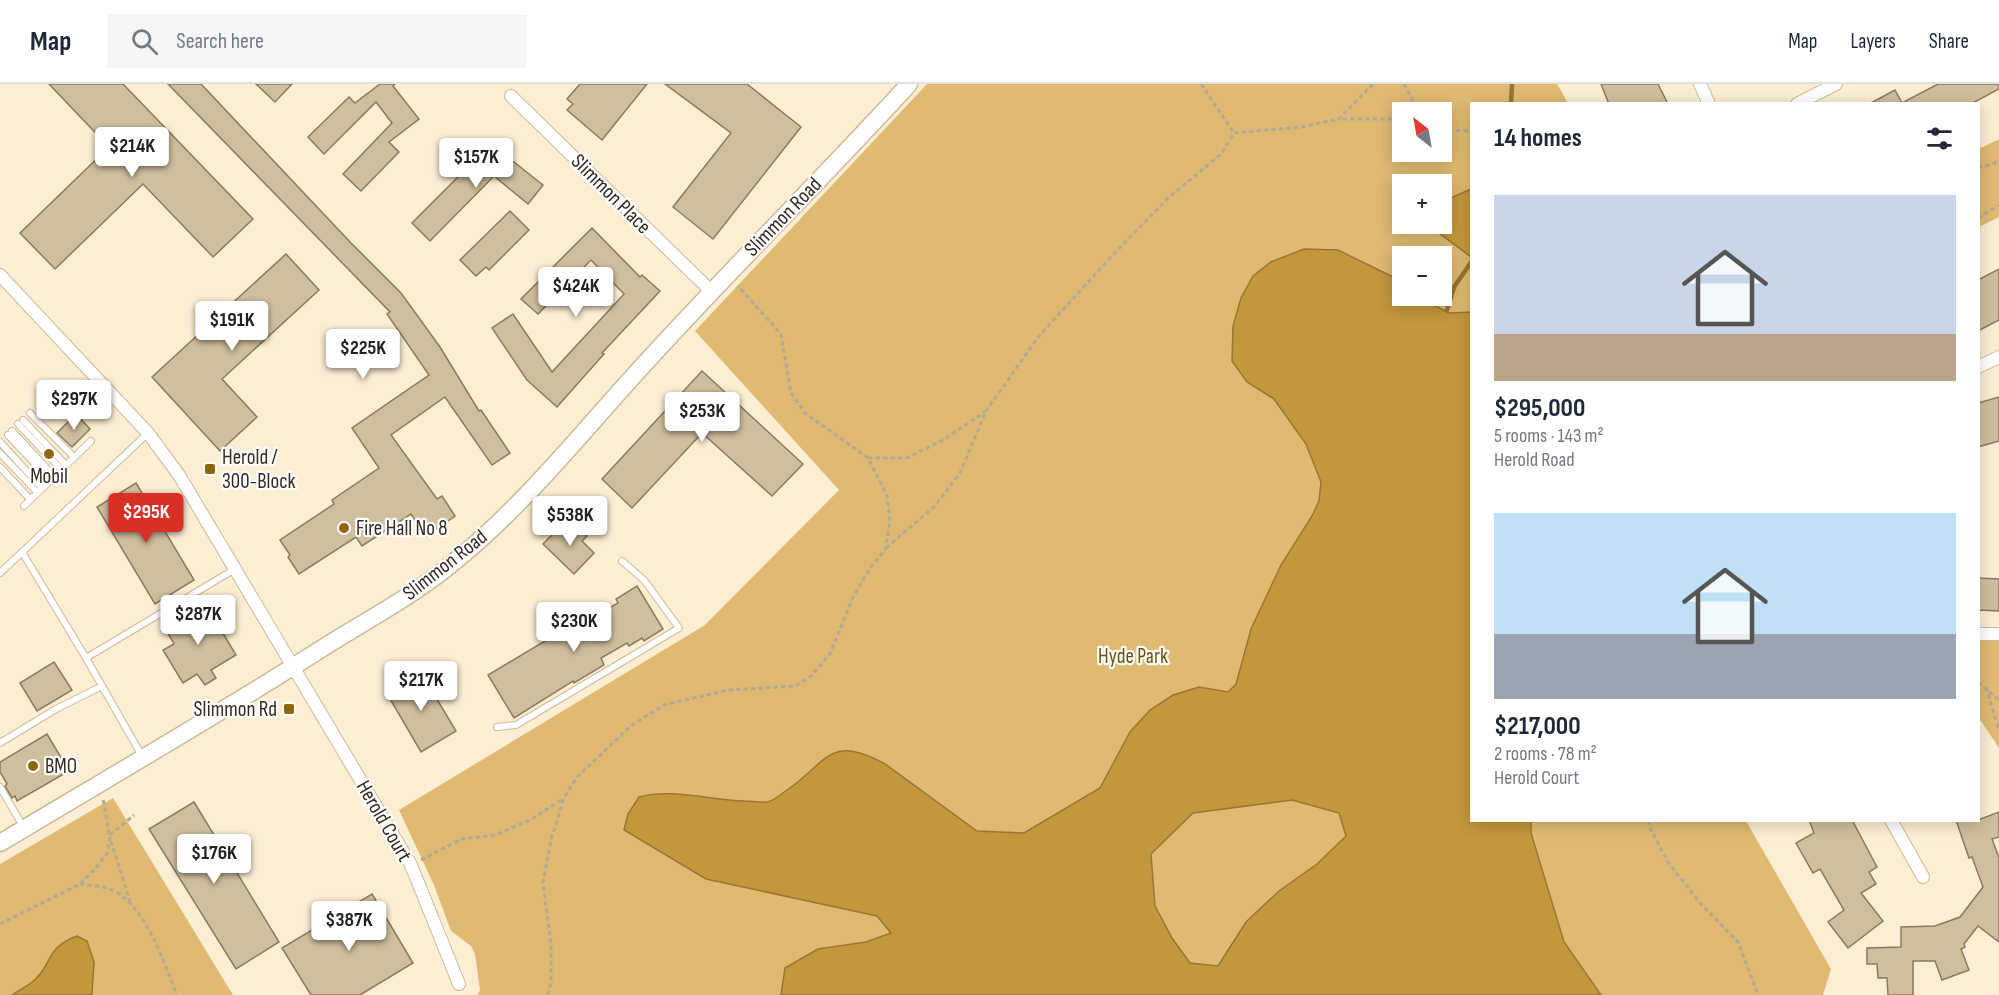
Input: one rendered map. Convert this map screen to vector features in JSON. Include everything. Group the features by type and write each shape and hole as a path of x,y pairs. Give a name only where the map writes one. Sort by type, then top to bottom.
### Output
{"street":[{"name":"Slimmon Road","path":"0,843 294,667 419,589 483,537 909,84"},
{"path":"1700,84 1708,102"},
{"path":"1801,102 1836,84"},
{"name":"Slimmon Place","path":"511,96 712,292"},
{"name":"Herold Court","path":"3,283 148,433 179,475 411,865 459,984"},
{"path":"1980,366 1999,357"},
{"path":"1980,634 1999,634"},
{"path":"1892,822 1923,877"}],"lane":[{"path":"30,413 74,457"},
{"path":"20,422 64,467"},
{"path":"10,433 52,478"},
{"path":"0,573 148,433"},
{"path":"24,506 91,441"},
{"path":"0,442 40,490"},
{"path":"0,453 40,490"},
{"path":"0,467 30,499"},
{"path":"22,552 143,757"},
{"path":"497,727 516,725 679,628 644,580 622,561"},
{"path":"86,658 235,568"},
{"path":"0,743 56,709 102,686"},
{"path":"0,787 24,828"}],"path":[{"path":"1201,84 1234,133"},
{"path":"1339,119 1373,84"},
{"path":"1404,84 1414,102"},
{"path":"1234,133 1301,127 1339,119 1392,119"},
{"path":"1452,130 1470,130"},
{"path":"548,995 551,982 551,945 543,882 551,840 564,798 577,777 632,725 664,705 728,690 795,686 811,676 830,654 853,597 871,567 885,550 934,507 960,473 986,411 1039,336 1167,199 1221,154 1234,133"},
{"path":"1980,167 1999,162"},
{"path":"1980,217 1999,206"},
{"path":"727,275 781,334 791,393 805,413 868,458 887,496 891,521 885,550"},
{"path":"868,458 907,458 943,440 986,411"},
{"path":"1980,683 1999,700"},
{"path":"1986,687 1999,730"},
{"path":"411,865 461,839 495,835 530,820 564,798"},
{"path":"104,800 110,837 130,902 159,952 177,995"},
{"path":"0,924 80,884 107,853 110,837 134,815"},
{"path":"1650,822 1668,862 1700,903 1738,942 1758,995"},
{"path":"80,884 112,890 130,902"}],"green space":[{"name":"Hyde Park","path":"927,84 1557,84 1567,102 1470,102 1470,822 1747,822 1831,969 1823,995 478,995 480,990 475,954 471,946 451,931 434,885 399,810 705,625 839,490 695,331"},
{"path":"1999,139 1999,217 1980,226 1980,148"},
{"path":"1980,634 1999,634 1999,748 1980,720"},
{"path":"113,798 233,995 0,995 0,864"}],"shaded area":[{"path":"1470,189 1470,256 1440,234 1452,234 1452,198"},
{"path":"1304,249 1338,250 1392,277 1392,306 1435,306 1449,313 1470,312 1470,822 1531,822 1531,833 1564,942 1601,995 781,995 785,968 818,949 866,942 891,933 877,916 706,879 624,830 628,814 639,797 678,794 767,802 775,799 801,780 830,755 840,751 852,751 885,764 977,831 1024,833 1100,788 1130,732 1150,710 1173,695 1199,687 1228,692 1236,684 1251,629 1281,565 1319,501 1321,482 1306,444 1274,399 1247,382 1232,361 1233,326 1241,298 1253,276 1271,262","holes":["1292,800 1339,813 1346,836 1317,864 1279,891 1246,922 1218,966 1190,963 1172,938 1155,906 1151,854 1193,813"]},
{"path":"77,936 87,941 94,962 92,995 12,995 39,976 59,946"}],"building":[{"path":"49,84 123,84 253,219 213,257 143,184 55,269 20,233 109,147"},
{"path":"168,84 201,84 401,293 440,347 479,411 481,410 510,453 492,465 445,397 391,435 437,499 442,496 455,516 426,536 411,514 362,546 356,537 299,574 288,557 290,555 280,540 334,504 332,500 379,468 352,428 429,375 387,314 390,312"},
{"path":"256,84 292,84 275,102"},
{"path":"380,84 395,84 393,86 419,119 389,142 399,152 361,191 343,174 392,123 376,102 324,154 308,137 349,97 355,103"},
{"path":"580,84 647,84 602,140 567,110 573,104 567,99"},
{"path":"665,84 747,84 801,127 713,239 673,207 731,133"},
{"path":"1601,84 1658,84 1667,102 1608,102"},
{"path":"1938,84 1999,84 1999,89 1975,102 1904,102"},
{"path":"1895,90 1901,102 1873,102"},
{"path":"490,143 543,185 528,204 494,176 430,241 412,223 461,174 464,176"},
{"path":"510,211 529,230 489,270 486,267 476,276 460,260"},
{"path":"592,228 640,277 642,275 660,291 602,353 604,354 557,407 527,380 492,328 513,314 552,372 624,294 591,260 538,314 521,299"},
{"path":"286,254 319,290 222,379 257,417 220,451 152,377"},
{"path":"1999,269 1999,320 1980,330 1980,279"},
{"path":"702,371 803,464 772,496 702,433 632,508 602,479"},
{"path":"1999,397 1999,441 1980,446 1980,402"},
{"path":"76,414 90,429 72,447 57,433"},
{"path":"136,483 194,580 155,604 97,507"},
{"path":"573,522 587,536 582,541 594,553 574,574 543,544 561,526 565,530"},
{"path":"1980,578 1999,579 1999,611 1980,610"},
{"path":"637,586 663,629 644,641 642,638 629,646 627,643 601,658 604,665 574,683 573,681 514,718 488,675 580,620 582,624 618,603 616,599"},
{"path":"209,603 236,655 211,670 216,678 205,685 197,674 183,683 163,650 174,644 166,630"},
{"path":"54,662 72,690 37,711 20,683"},
{"path":"420,671 456,731 421,752 386,692"},
{"name":"BMO","path":"47,734 69,771 17,801 15,796 12,798 5,786 7,784 0,772 0,762"},
{"path":"194,802 279,942 236,969 149,829"},
{"path":"1999,812 1999,837 1992,839 1999,858 1999,942 1978,926 1964,944 1965,947 1961,949 1969,970 1942,980 1935,961 1913,961 1913,995 1888,995 1887,978 1878,978 1877,964 1867,964 1867,948 1901,947 1901,927 1935,926 1960,917 1983,887 1972,857 1969,858 1957,822 1980,822 1980,819"},
{"path":"1810,822 1853,822 1877,867 1869,872 1876,884 1861,893 1883,921 1848,948 1828,922 1844,910 1820,869 1813,873 1796,843 1814,833"},
{"path":"372,894 413,963 360,995 311,995 282,948"}],"waterway":[{"path":"1511,102 1512,84"},
{"path":"1447,310 1454,287 1470,264"}],"place":[{"name":"Mobil","path":"49,454"},
{"name":"Herold / 300-Block","path":"210,469"},
{"name":"Fire Hall No 8","path":"344,528"},
{"name":"Slimmon Rd","path":"289,709"},
{"name":"BMO","path":"33,766"}]}
